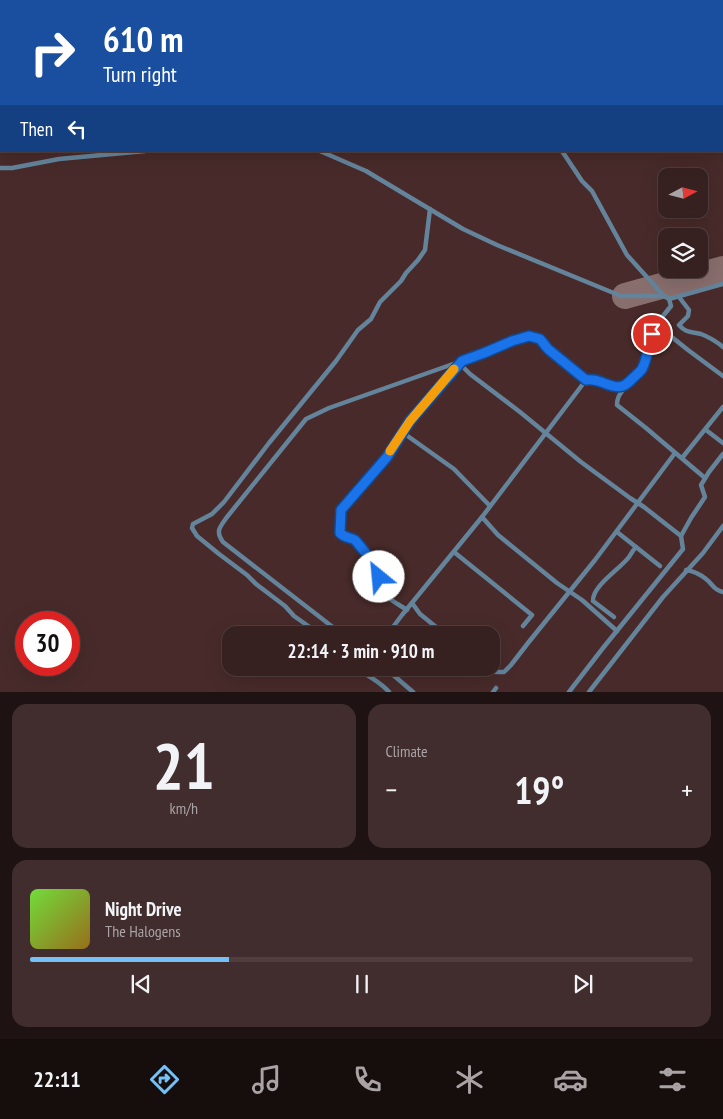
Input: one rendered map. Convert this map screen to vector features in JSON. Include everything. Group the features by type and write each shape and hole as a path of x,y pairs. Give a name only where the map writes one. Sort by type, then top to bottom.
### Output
{"street":[{"path":"0,168 12,168 59,159 134,152"},
{"path":"322,152 366,170 430,209 496,245 620,296 679,297 723,284"},
{"path":"563,152 582,181 592,192 627,255 671,306 652,334 642,368 619,394 617,405 705,478"},
{"path":"308,626 197,536 192,528 193,524 212,514 224,502 336,361 358,330 371,319 380,302 418,260 425,250 430,209"},
{"path":"679,297 689,310 688,316 679,325 681,328 690,333 700,334 723,347"},
{"path":"658,326 723,376"},
{"path":"332,626 223,542 219,536 219,529 306,419 329,408 529,336 540,339 548,349 586,380"},
{"path":"406,610 379,588 376,582 379,577 379,570 356,540 343,537 340,533 341,510 387,457 410,421 462,361"},
{"path":"462,361 462,366 470,374 581,462 654,514 681,536"},
{"path":"394,626 482,517 586,380 593,379 615,387 621,387 626,384"},
{"path":"682,458 723,407"},
{"path":"706,430 723,443"},
{"path":"402,432 454,469 490,506"},
{"path":"500,672 508,669 617,532 637,502 675,453"},
{"path":"570,692 682,549 681,536 705,497 701,485 723,454"},
{"path":"482,517 498,535 557,583 582,600 617,630"},
{"path":"589,692 723,526"},
{"path":"617,532 660,566"},
{"path":"614,617 592,598 602,583 629,558 636,547"},
{"path":"454,552 532,615 523,626"},
{"path":"686,570 706,579 713,588 723,592"},
{"path":"412,603 420,614 435,626"},
{"path":"367,676 390,692"},
{"path":"394,676 413,692"}],"runway":[{"path":"625,296 723,269"}],"slow traffic":[{"path":"390,451 410,421 454,369"}],"route":[{"path":"379,577 379,570 376,564 371,561 356,540 343,537 340,533 341,510 387,457 410,421 462,361 529,336 540,339 548,349 586,380 593,379 615,387 621,387 642,368 652,334"}]}
